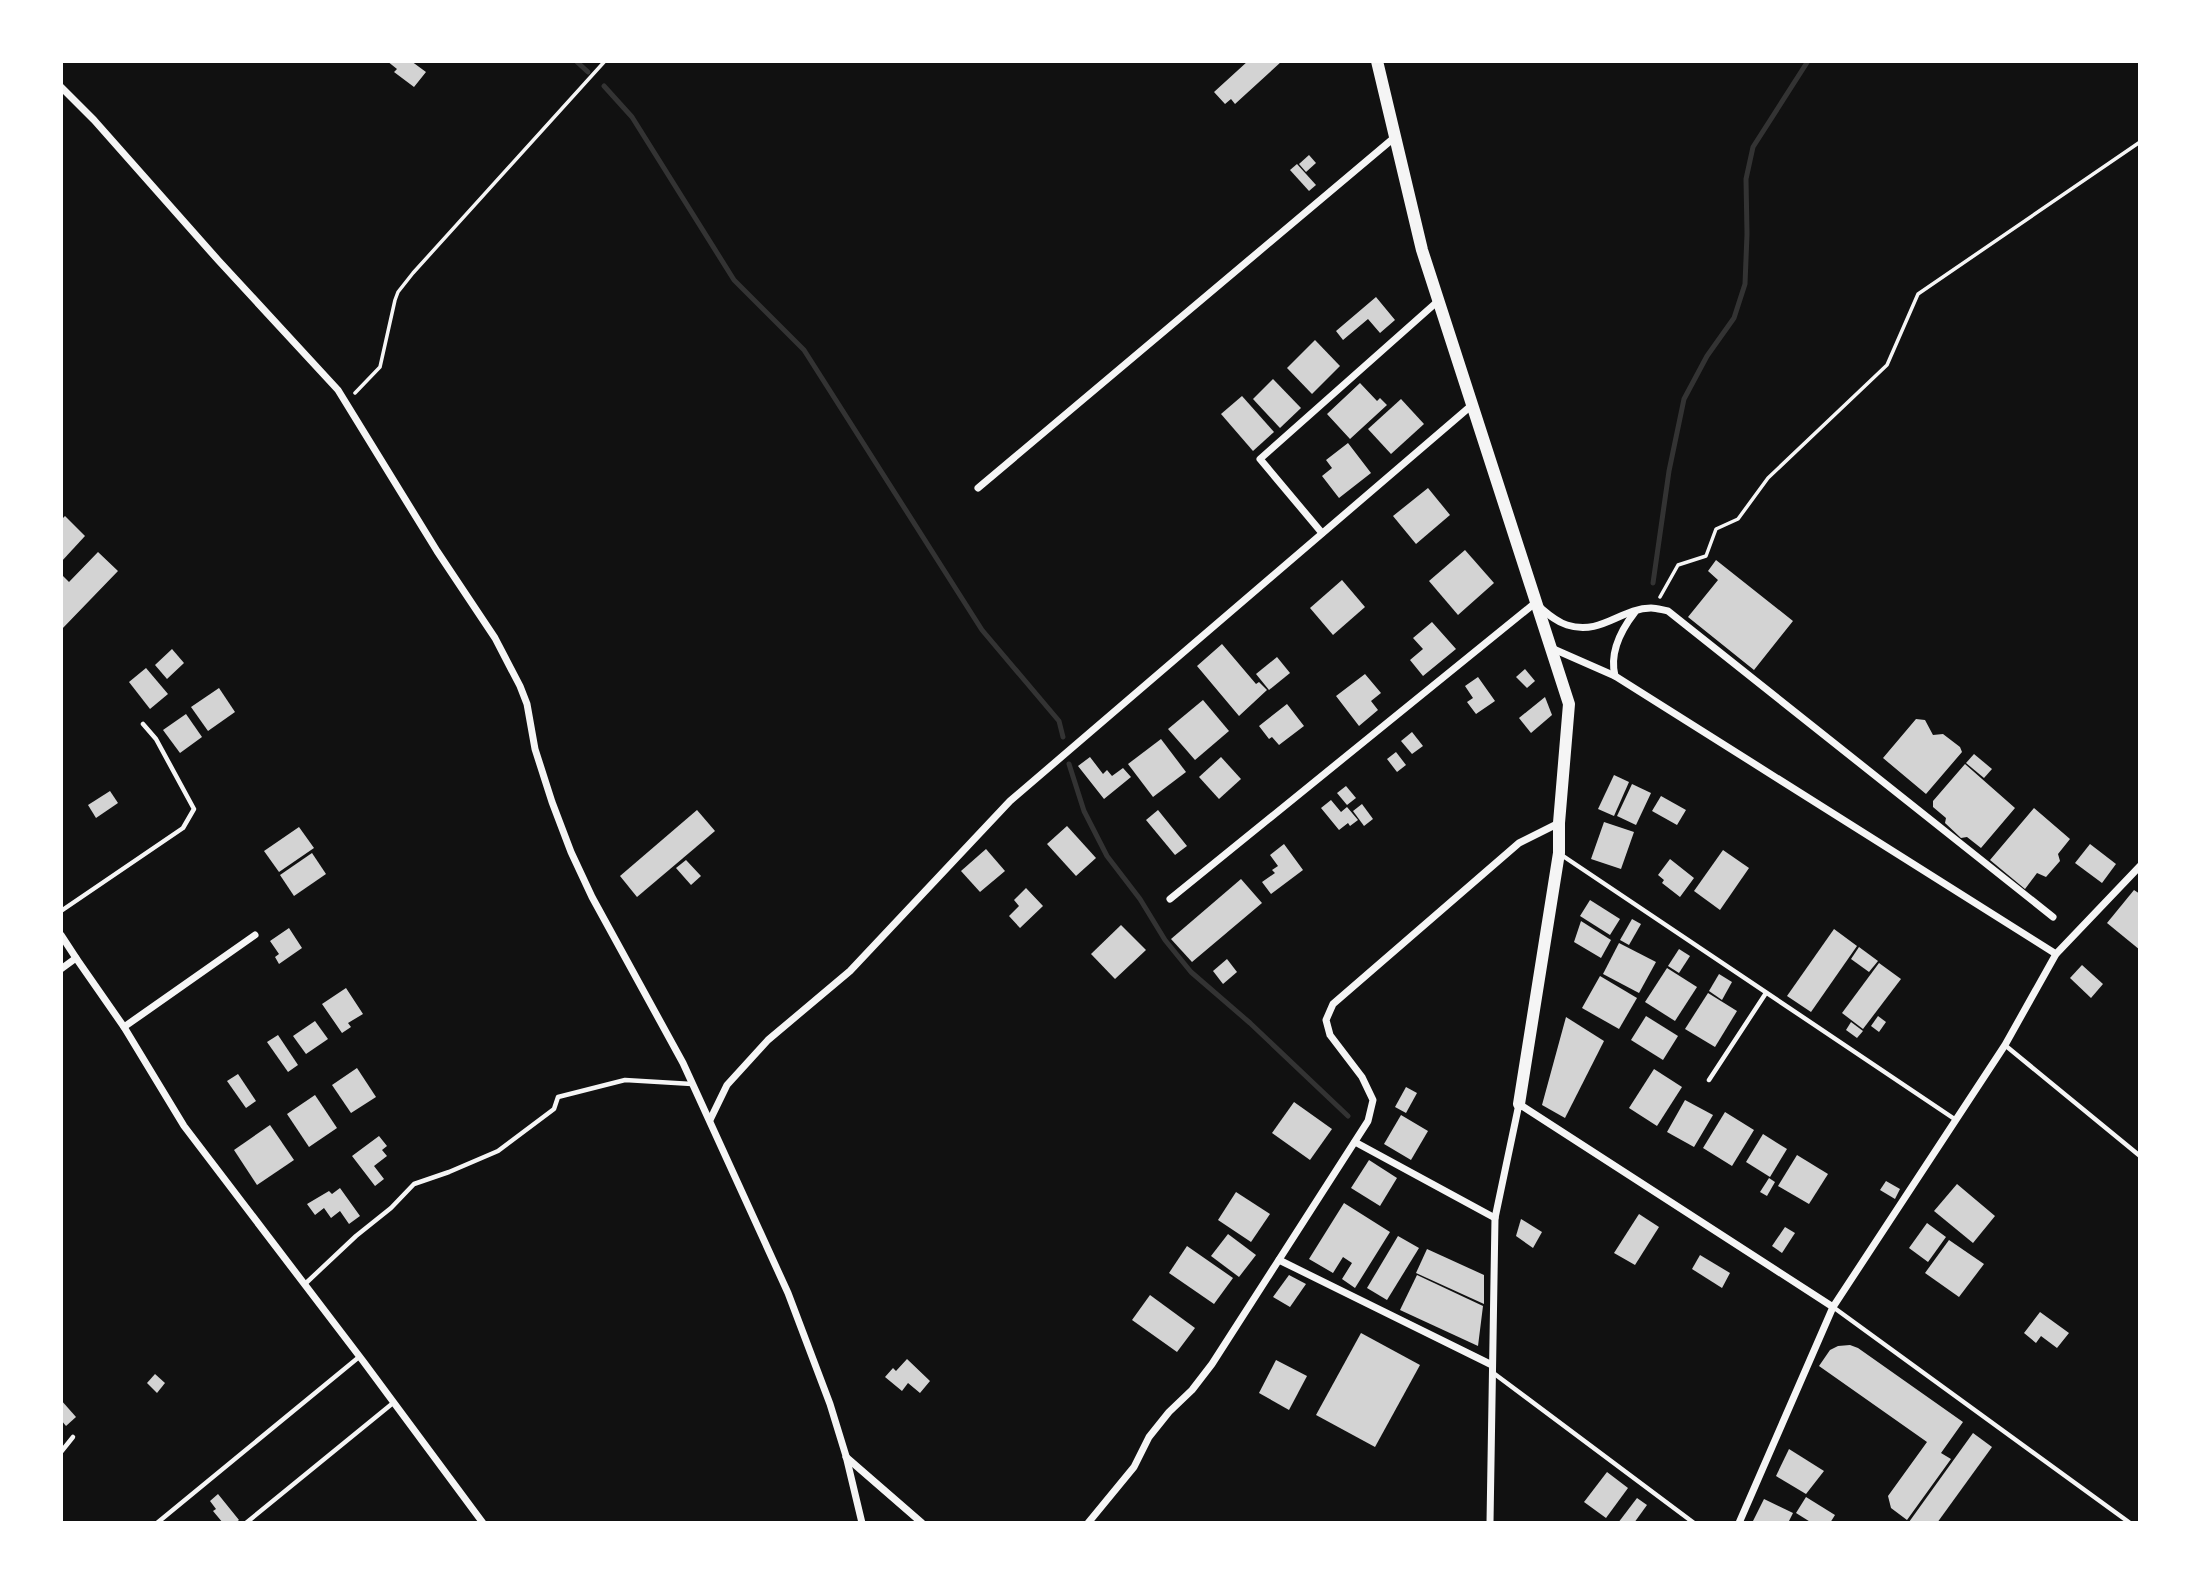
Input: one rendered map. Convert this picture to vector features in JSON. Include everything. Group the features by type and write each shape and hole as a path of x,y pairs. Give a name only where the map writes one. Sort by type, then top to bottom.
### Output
{"street":[{"path":"1377,61 1422,250 1569,704 1559,853 1520,1104 1495,1218 1490,1519 1499,1523"},
{"path":"61,87 313,362 346,402 437,551 495,638 527,704 535,749 571,852 592,897 693,1084 797,1316 846,1456 862,1523"},
{"path":"978,488 1395,137"},
{"path":"1322,533 1260,459 1438,301"},
{"path":"710,1120 727,1085 768,1040 850,971 1010,801 1472,405"},
{"path":"1535,603 1554,619 1581,627 1603,625 1636,610 1653,608 1668,611 2053,917"},
{"path":"1170,899 1535,603"},
{"path":"1615,676 1614,659 1619,637 1636,610"},
{"path":"1549,646 1615,676 2056,954"},
{"path":"1088,1523 1134,1467 1155,1429 1192,1390 1212,1364 1368,1121 1373,1100 1362,1077 1329,1035 1326,1020 1332,1004 1519,843 1559,823"},
{"path":"1739,1523 1833,1307 2005,1045 2056,954 2136,875 2140,866"},
{"path":"61,935 124,1027 184,1126 360,1356 483,1523"},
{"path":"124,1027 255,935"},
{"path":"61,968 76,958"},
{"path":"1520,1104 1833,1307"},
{"path":"1355,1142 1495,1218"},
{"path":"1279,1260 1492,1368"},
{"path":"846,1456 922,1523"}],"lane":[{"path":"61,911 183,828 194,809 156,739 143,724"},
{"path":"1559,853 1956,1120"},
{"path":"1709,1080 1766,993"},
{"path":"2005,1045 2140,1156"},
{"path":"304,1285 356,1236 391,1208 414,1184 498,1151 554,1109 558,1097 625,1080 693,1084"},
{"path":"1833,1307 2130,1523"},
{"path":"157,1523 360,1356"},
{"path":"1492,1368 1694,1523"},
{"path":"246,1523 394,1403"},
{"path":"61,1452 73,1437"}],"path":[{"path":"346,402 380,367 398,292 605,61"},
{"path":"1653,608 1678,565 1706,556 1716,529 1738,519 1768,478 1887,365 1918,294 2140,142"}],"building":[{"path":"387,61 411,61 426,72 414,87 394,72 397,69"},
{"path":"1248,61 1282,61 1235,104 1231,99 1225,104 1214,92"},
{"path":"1309,155 1316,163 1306,172 1299,164"},
{"path":"1297,164 1316,185 1309,191 1290,170"},
{"path":"1376,297 1395,320 1380,333 1368,319 1343,340 1336,331"},
{"path":"1315,340 1340,366 1312,394 1287,368"},
{"path":"1273,379 1301,408 1280,428 1253,399"},
{"path":"1360,383 1377,401 1380,398 1387,405 1350,439 1327,414"},
{"path":"1242,396 1274,432 1253,451 1221,414"},
{"path":"1401,399 1424,424 1391,454 1368,429"},
{"path":"1348,443 1371,473 1339,498 1322,476 1332,468 1326,460"},
{"path":"1428,488 1450,515 1416,544 1393,516"},
{"path":"65,516 85,536 61,562 61,520"},
{"path":"1465,550 1494,583 1458,615 1429,581"},
{"path":"98,552 118,571 61,630 61,574 69,582"},
{"path":"1716,560 1793,621 1754,670 1688,617 1718,580 1708,571"},
{"path":"1342,580 1365,607 1333,635 1310,608"},
{"path":"1432,622 1456,649 1423,676 1410,660 1423,649 1413,638"},
{"path":"1222,644 1256,684 1259,682 1267,690 1239,716 1197,666"},
{"path":"172,649 184,663 167,679 155,665"},
{"path":"1277,657 1290,673 1269,690 1256,674"},
{"path":"146,668 168,694 150,709 129,682"},
{"path":"1525,669 1535,681 1527,688 1516,677"},
{"path":"1365,674 1381,693 1371,701 1378,710 1359,726 1336,696"},
{"path":"1478,677 1495,701 1476,714 1467,702 1473,698 1465,686"},
{"path":"219,688 235,712 208,731 191,707"},
{"path":"1545,697 1552,715 1531,733 1519,718"},
{"path":"1203,700 1229,731 1195,760 1168,729"},
{"path":"1287,704 1304,726 1279,745 1272,737 1269,739 1259,726"},
{"path":"186,714 202,737 180,753 163,730"},
{"path":"1916,719 1925,720 1933,735 1943,734 1960,747 1962,752 1926,794 1883,758"},
{"path":"1412,732 1423,746 1412,754 1401,741"},
{"path":"1161,739 1186,772 1153,797 1128,764"},
{"path":"1396,752 1406,765 1397,772 1387,759"},
{"path":"1974,754 1992,769 1984,778 1966,763"},
{"path":"1090,757 1103,774 1107,770 1112,776 1123,768 1131,777 1104,799 1078,766"},
{"path":"1221,757 1241,779 1219,799 1199,777"},
{"path":"1965,764 2015,808 1981,848 1967,837 1961,838 1945,823 1946,818 1933,807 1933,801"},
{"path":"1614,775 1629,782 1614,816 1598,809"},
{"path":"1632,784 1651,793 1636,825 1617,816"},
{"path":"1346,786 1356,798 1347,805 1337,793"},
{"path":"110,791 118,803 96,818 88,805"},
{"path":"1661,796 1686,810 1677,825 1652,811"},
{"path":"1331,800 1341,812 1347,807 1358,820 1339,830 1321,808"},
{"path":"1362,804 1373,819 1364,826 1353,811"},
{"path":"2034,808 2070,839 2058,854 2060,861 2046,877 2037,873 2025,889 1990,860"},
{"path":"697,810 715,831 637,897 620,876"},
{"path":"1158,810 1187,846 1175,855 1146,820"},
{"path":"1604,822 1634,832 1621,869 1591,859"},
{"path":"1067,826 1096,858 1076,876 1047,844"},
{"path":"299,827 314,848 279,872 264,851"},
{"path":"1284,844 1303,870 1271,894 1262,882 1275,873 1272,870 1278,866 1270,855"},
{"path":"2090,844 2116,864 2102,883 2075,863"},
{"path":"986,849 1005,871 980,892 961,871"},
{"path":"1723,850 1749,868 1720,910 1694,891"},
{"path":"312,853 326,874 294,896 280,875"},
{"path":"1670,859 1694,878 1680,897 1662,883 1664,880 1658,875"},
{"path":"686,860 701,876 691,885 676,868"},
{"path":"1241,879 1262,903 1192,962 1171,939"},
{"path":"1026,888 1043,906 1020,928 1009,916 1019,906 1014,900"},
{"path":"2134,890 2140,894 2140,950 2107,923"},
{"path":"1590,900 1620,919 1610,935 1580,916"},
{"path":"1632,919 1641,924 1629,945 1620,940"},
{"path":"1581,921 1611,940 1601,958 1574,942"},
{"path":"1121,925 1146,950 1115,979 1091,954"},
{"path":"289,928 302,948 279,964 275,957 279,954 270,941"},
{"path":"1834,929 1857,946 1811,1012 1787,996"},
{"path":"1619,943 1656,962 1639,993 1603,974"},
{"path":"1859,947 1878,961 1869,972 1851,959"},
{"path":"1679,949 1690,956 1679,973 1668,966"},
{"path":"1227,959 1237,972 1223,984 1213,971"},
{"path":"1879,963 1901,979 1863,1029 1842,1013"},
{"path":"2082,965 2103,984 2091,998 2070,978"},
{"path":"1667,968 1697,987 1675,1021 1645,1002"},
{"path":"1719,974 1732,982 1722,1000 1709,991"},
{"path":"1600,976 1637,998 1619,1029 1582,1008"},
{"path":"346,988 363,1014 348,1023 351,1027 342,1033 322,1004"},
{"path":"1708,993 1737,1011 1715,1047 1685,1029"},
{"path":"1646,1016 1678,1036 1663,1060 1631,1040"},
{"path":"1878,1016 1886,1022 1879,1032 1871,1026"},
{"path":"1566,1017 1604,1041 1565,1118 1542,1105"},
{"path":"315,1021 328,1039 306,1054 293,1036"},
{"path":"1851,1022 1863,1031 1857,1038 1846,1030"},
{"path":"278,1035 298,1065 288,1072 267,1042"},
{"path":"357,1068 376,1097 351,1113 332,1085"},
{"path":"1654,1069 1682,1087 1657,1126 1629,1108"},
{"path":"238,1074 256,1101 246,1108 227,1081"},
{"path":"1406,1087 1417,1093 1406,1113 1395,1107"},
{"path":"315,1095 337,1128 309,1147 287,1114"},
{"path":"1685,1100 1713,1115 1694,1147 1667,1132"},
{"path":"1294,1102 1332,1129 1310,1160 1272,1133"},
{"path":"1725,1112 1754,1130 1732,1166 1703,1148"},
{"path":"1401,1115 1428,1131 1411,1160 1384,1144"},
{"path":"270,1125 294,1160 257,1185 234,1150"},
{"path":"1763,1134 1787,1149 1770,1177 1746,1162"},
{"path":"379,1136 387,1146 382,1150 387,1156 374,1166 384,1179 375,1186 352,1156"},
{"path":"1797,1155 1828,1174 1809,1204 1778,1186"},
{"path":"1369,1160 1397,1178 1380,1206 1351,1188"},
{"path":"1769,1178 1775,1182 1767,1196 1760,1192"},
{"path":"1886,1181 1900,1189 1895,1199 1880,1190"},
{"path":"1957,1184 1995,1216 1973,1243 1934,1211"},
{"path":"340,1188 360,1216 349,1224 340,1211 331,1218 324,1208 315,1215 307,1204"},
{"path":"1236,1192 1270,1214 1251,1242 1218,1220"},
{"path":"1344,1203 1390,1232 1355,1288 1342,1279 1352,1263 1343,1257 1333,1273 1309,1259"},
{"path":"1639,1214 1659,1227 1635,1265 1614,1253"},
{"path":"1521,1219 1542,1232 1533,1248 1516,1236"},
{"path":"1927,1223 1946,1237 1928,1262 1909,1248"},
{"path":"1785,1227 1795,1233 1782,1253 1772,1246"},
{"path":"1228,1234 1256,1255 1239,1277 1211,1256"},
{"path":"1398,1236 1419,1248 1387,1300 1367,1288"},
{"path":"1949,1240 1984,1264 1959,1297 1925,1273"},
{"path":"1187,1246 1233,1278 1214,1304 1169,1273"},
{"path":"1427,1249 1484,1275 1484,1304 1416,1273"},
{"path":"1700,1255 1730,1273 1722,1288 1692,1269"},
{"path":"1289,1275 1306,1284 1290,1307 1273,1297"},
{"path":"1417,1275 1483,1306 1478,1346 1400,1310"},
{"path":"1150,1295 1195,1328 1177,1352 1132,1320"},
{"path":"2040,1312 2069,1333 2057,1348 2041,1336 2036,1343 2024,1333"},
{"path":"1361,1333 1420,1365 1375,1447 1316,1415"},
{"path":"1850,1345 1963,1422 1941,1453 1951,1459 1907,1520 1891,1508 1888,1496 1927,1442 1819,1366 1830,1350"},
{"path":"907,1359 930,1381 920,1393 908,1383 902,1391 885,1377 893,1368 896,1371"},
{"path":"1276,1360 1307,1376 1289,1410 1259,1393"},
{"path":"155,1374 165,1383 157,1393 147,1383"},
{"path":"61,1400 76,1417 66,1426 61,1420"},
{"path":"1973,1433 1992,1447 1937,1523 1909,1522"},
{"path":"1789,1449 1824,1471 1806,1494 1776,1476"},
{"path":"1607,1472 1628,1488 1606,1518 1584,1502"},
{"path":"218,1494 239,1520 235,1523 223,1523 213,1511 216,1509 210,1501"},
{"path":"1806,1497 1835,1515 1830,1523 1812,1523 1796,1513"},
{"path":"1637,1498 1647,1505 1634,1523 1618,1523"},
{"path":"1764,1499 1793,1513 1788,1523 1752,1523"}],"waterway":[{"path":"576,61 588,72"},
{"path":"1653,583 1669,471 1684,399 1707,356 1734,318 1745,284 1746,179 1753,147 1808,61"},
{"path":"604,86 632,117 734,280 804,350 982,630 1059,721 1063,737"},
{"path":"1069,764 1084,811 1107,856 1140,899 1165,940 1191,972 1250,1023 1348,1116"}]}
